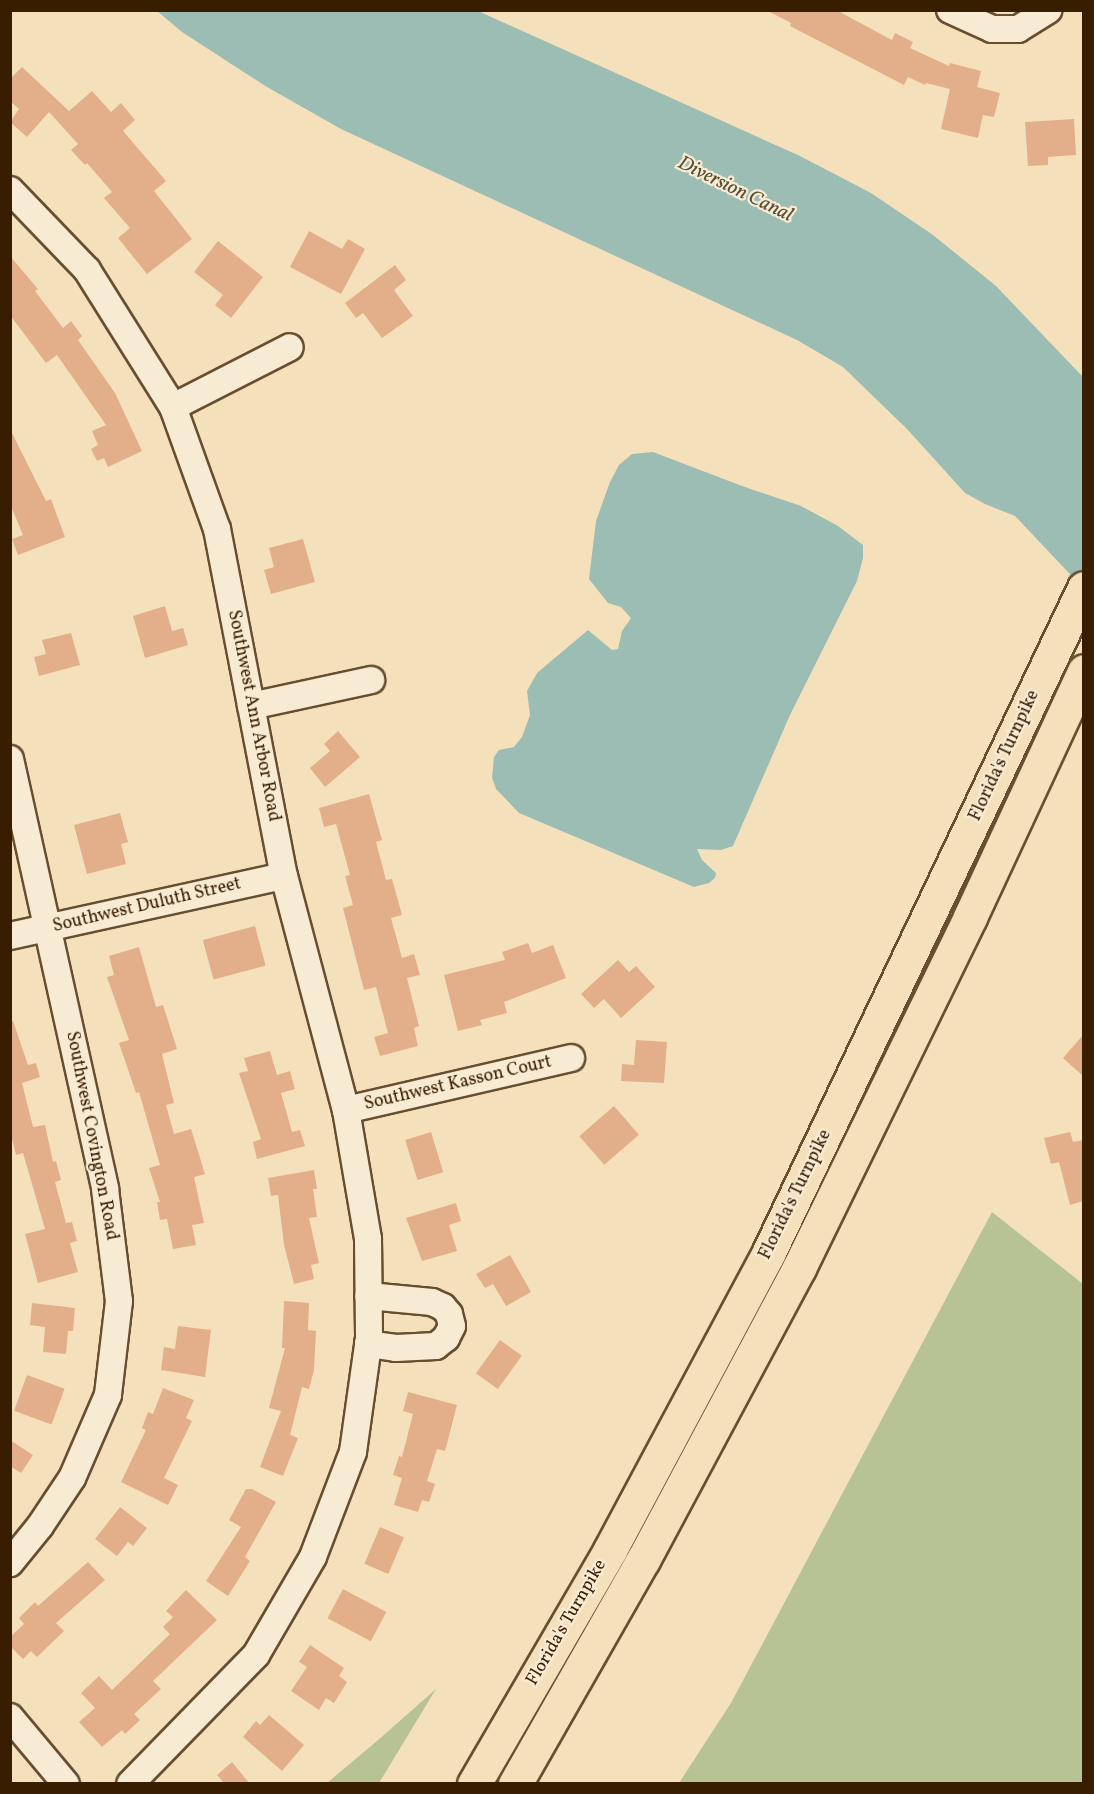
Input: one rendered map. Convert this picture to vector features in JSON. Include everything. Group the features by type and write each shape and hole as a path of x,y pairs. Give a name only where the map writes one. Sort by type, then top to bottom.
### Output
{"highway":[{"name":"Florida's Turnpike","path":"474,1784 610,1550 768,1254 1078,600"},
{"name":"Florida's Turnpike","path":"515,1784 643,1560 800,1268 970,917 1083,671"}],"street":[{"path":"950,10 992,29 1018,29 1048,10"},
{"name":"Southwest Ann Arbor Road","path":"10,190 87,270 172,407 217,529 284,876 346,1110 368,1239 368,1344 353,1452 313,1557 256,1655 130,1784"},
{"path":"172,407 290,347"},
{"path":"250,706 371,680"},
{"name":"Southwest Covington Road","path":"10,759 72,1028 105,1189 119,1301 108,1395 72,1478 40,1526 10,1563"},
{"name":"Southwest Duluth Street","path":"10,936 284,876"},
{"name":"Southwest Kasson Court","path":"346,1110 571,1058"},
{"path":"368,1296 432,1302 443,1307 449,1314 452,1326 446,1338 436,1346 396,1348 368,1344"},
{"path":"10,1717 66,1784"}],"green space":[{"path":"992,1212 1083,1284 1083,1783 679,1783 731,1703"},
{"path":"436,1689 379,1783 327,1783 377,1741"}],"water":[{"name":"Diversion Canal","path":"157,11 478,11 800,156 871,193 933,235 996,286 1083,377 1083,588 1015,516 965,493 907,429 843,367 797,340 341,129 267,87 182,32"},
{"path":"653,452 801,506 838,526 863,545 863,558 857,581 790,715 733,846 721,850 697,849 702,860 716,873 715,878 709,883 694,887 519,813 496,789 492,778 494,757 499,750 514,747 522,737 530,715 527,691 537,673 588,630 612,650 618,649 622,631 631,618 621,607 608,603 589,579 596,521 610,482 619,465 632,454"}],"building":[{"path":"766,10 836,10 892,40 895,33 913,42 910,48 949,66 950,63 981,71 977,87 1000,93 994,117 983,115 978,138 941,129 950,89 926,83 925,85 908,77 904,85 790,26 791,23"},
{"path":"22,67 69,111 92,91 111,112 121,103 135,120 123,131 166,181 154,191 192,239 147,274 118,238 130,228 104,198 112,192 87,163 85,165 71,150 78,144 49,112 27,137 10,122 19,109 10,101 10,79"},
{"path":"1074,119 1076,155 1048,157 1048,165 1028,166 1025,122"},
{"path":"309,231 342,249 348,239 365,249 341,294 290,267"},
{"path":"218,241 263,277 231,318 215,305 223,295 194,272"},
{"path":"10,256 38,289 35,291 63,328 71,321 82,336 78,340 115,393 142,451 108,467 104,458 97,461 91,449 98,445 92,431 106,425 57,355 46,363 10,315"},
{"path":"395,265 406,280 394,290 413,316 382,338 363,313 356,318 345,303"},
{"path":"10,429 46,501 51,499 65,537 18,555 12,539 23,535 10,504"},
{"path":"303,539 315,582 271,594 264,570 274,567 269,548"},
{"path":"165,606 172,631 183,628 188,645 145,658 133,616"},
{"path":"71,633 80,665 39,676 34,657 46,654 42,640"},
{"path":"338,731 360,757 325,787 310,768 330,751 324,744"},
{"path":"369,794 382,840 376,842 386,880 392,879 402,915 391,918 402,958 414,954 420,975 407,978 419,1026 414,1028 418,1046 380,1056 374,1037 388,1033 376,987 364,990 343,908 353,905 345,876 350,875 336,824 324,827 319,808"},
{"path":"120,813 128,842 121,844 126,864 87,874 74,825"},
{"path":"255,926 266,966 213,980 203,940"},
{"path":"528,943 532,953 553,945 566,978 504,1002 507,1013 480,1020 482,1025 458,1031 444,975 505,960 502,952"},
{"path":"139,947 156,1007 163,1005 177,1049 162,1054 174,1103 166,1105 174,1134 191,1129 205,1174 194,1177 204,1223 192,1225 196,1245 173,1249 167,1219 160,1220 157,1202 160,1202 149,1168 160,1165 139,1092 136,1093 119,1043 129,1040 107,977 114,975 109,956"},
{"path":"618,960 629,972 636,966 655,987 621,1018 604,999 594,1008 581,994"},
{"path":"10,1021 13,1021 28,1065 36,1063 40,1077 22,1083 33,1127 45,1125 53,1162 56,1161 61,1180 55,1182 66,1223 72,1222 77,1241 70,1243 78,1272 38,1283 25,1234 45,1229 23,1153 16,1155 10,1131"},
{"path":"1083,1035 1083,1076 1063,1058"},
{"path":"636,1040 667,1042 664,1083 621,1081 622,1064 634,1065"},
{"path":"270,1051 277,1075 290,1071 295,1089 281,1093 292,1132 300,1130 305,1146 257,1159 253,1142 261,1139 239,1073 248,1071 244,1058"},
{"path":"614,1106 639,1135 604,1165 579,1136"},
{"path":"431,1132 443,1172 417,1180 405,1140"},
{"path":"1070,1132 1073,1142 1083,1140 1083,1201 1070,1205 1059,1162 1051,1164 1044,1138"},
{"path":"314,1170 317,1189 313,1189 317,1217 309,1218 319,1263 311,1265 314,1279 294,1284 284,1245 278,1195 271,1196 268,1178"},
{"path":"456,1203 461,1221 449,1225 457,1251 422,1261 406,1218"},
{"path":"510,1255 531,1292 506,1306 493,1284 485,1288 476,1274"},
{"path":"284,1301 309,1303 308,1330 316,1331 314,1370 309,1389 302,1387 290,1435 298,1438 283,1476 260,1467 281,1411 269,1408 285,1348 282,1348"},
{"path":"32,1303 75,1308 73,1331 68,1331 66,1354 43,1352 45,1327 30,1325"},
{"path":"178,1326 211,1330 205,1377 161,1370 164,1347 175,1349"},
{"path":"500,1340 522,1356 498,1389 476,1373"},
{"path":"27,1375 65,1389 52,1424 14,1411"},
{"path":"163,1388 194,1400 186,1418 192,1421 164,1478 178,1485 168,1505 121,1482 146,1430 142,1428 148,1412 153,1414"},
{"path":"408,1392 457,1405 445,1451 437,1449 427,1481 435,1484 429,1502 422,1500 418,1512 394,1505 402,1478 393,1475 399,1456 402,1457 413,1414 403,1411"},
{"path":"10,1440 33,1455 21,1473 10,1466"},
{"path":"246,1489 252,1489 276,1502 245,1557 250,1561 228,1596 206,1581 241,1527 229,1520"},
{"path":"120,1507 147,1528 133,1546 128,1542 117,1556 95,1539"},
{"path":"380,1527 404,1537 388,1574 364,1564"},
{"path":"88,1562 105,1580 56,1623 64,1631 37,1657 31,1651 23,1659 10,1646 10,1637 24,1624 19,1618 35,1602 38,1606"},
{"path":"343,1589 386,1612 371,1641 328,1618"},
{"path":"186,1590 217,1620 153,1681 161,1689 134,1714 140,1720 125,1734 122,1730 102,1747 79,1722 95,1708 81,1693 99,1676 112,1690 170,1634 163,1627 173,1617 166,1611"},
{"path":"310,1645 344,1668 339,1676 347,1682 334,1703 326,1698 319,1710 291,1691 307,1667 299,1662"},
{"path":"269,1715 304,1745 282,1771 243,1737 256,1721 260,1725"},
{"path":"232,1762 250,1784 225,1784 217,1775"}]}
